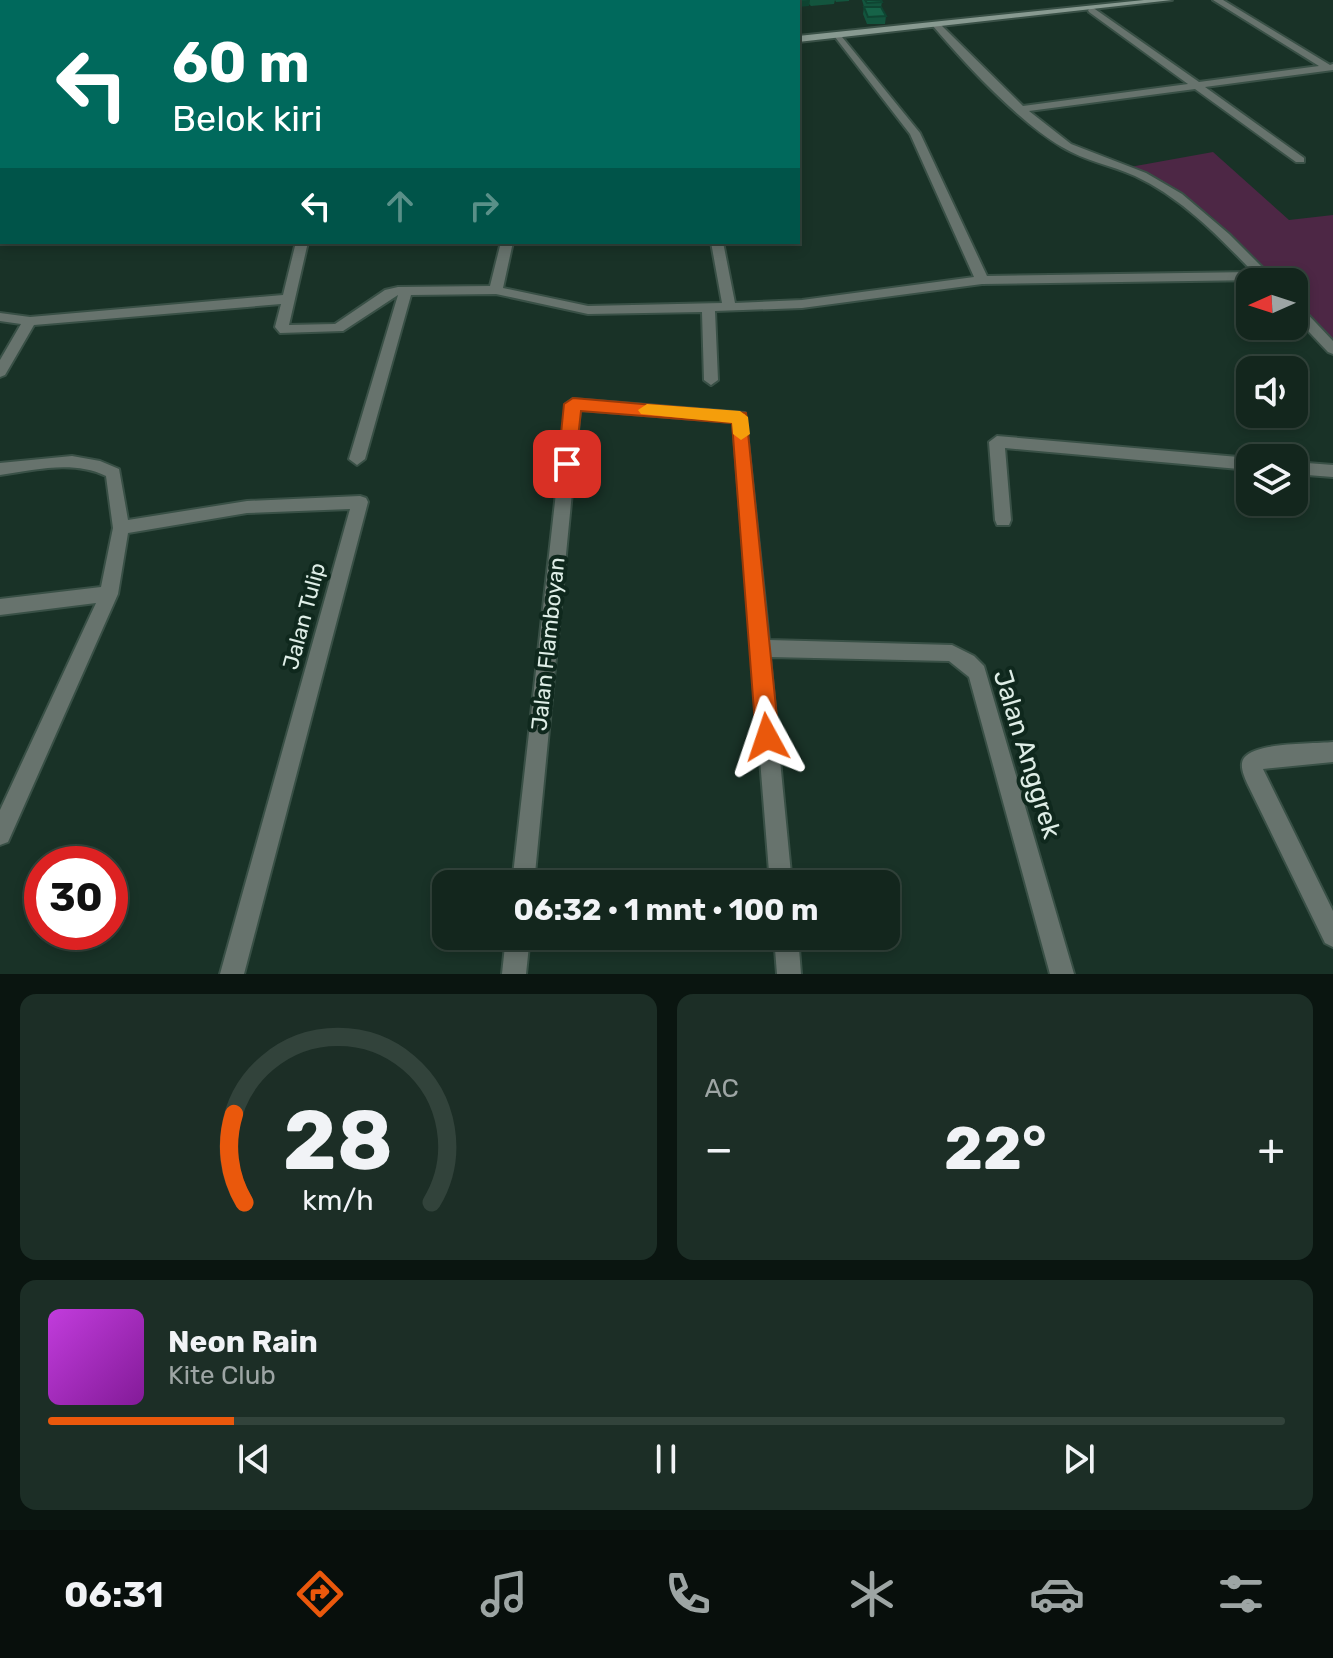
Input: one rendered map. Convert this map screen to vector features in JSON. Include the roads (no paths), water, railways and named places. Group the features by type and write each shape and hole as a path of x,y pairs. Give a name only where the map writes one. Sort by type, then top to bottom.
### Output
{"street":[{"path":"800,39 1168,0"},
{"path":"1217,0 1330,67"},
{"path":"1092,10 1300,160"},
{"path":"937,26 1060,141 1097,159 1142,175 1174,193 1216,226 1256,268"},
{"path":"838,35 915,133 982,280"},
{"path":"1024,109 1330,67"},
{"path":"302,244 282,329 331,329 346,324 390,293 406,291 496,290 588,310 802,304 982,280 1236,279"},
{"path":"496,290 507,244"},
{"path":"717,244 729,307"},
{"path":"357,459 406,291"},
{"path":"0,317 30,321 289,299"},
{"path":"708,308 711,380"},
{"path":"0,372 30,321"},
{"path":"1308,323 1333,349"},
{"name":"Jalan Flamboyan","path":"524,870 573,404 740,417 760,648"},
{"path":"1003,520 997,442 1236,463"},
{"path":"0,469 81,461 101,465 113,473 121,528 109,594 0,834"},
{"path":"1308,469 1333,471"},
{"name":"Jalan Tulip","path":"121,528 247,507 360,502 232,974"},
{"path":"0,607 109,594"},
{"path":"760,648 780,870"},
{"name":"Jalan Anggrek","path":"760,648 952,653 977,672 1062,974"},
{"path":"1333,752 1262,758 1252,764 1254,776 1333,935"},
{"path":"514,974 517,950"},
{"path":"787,950 789,974"}]}
